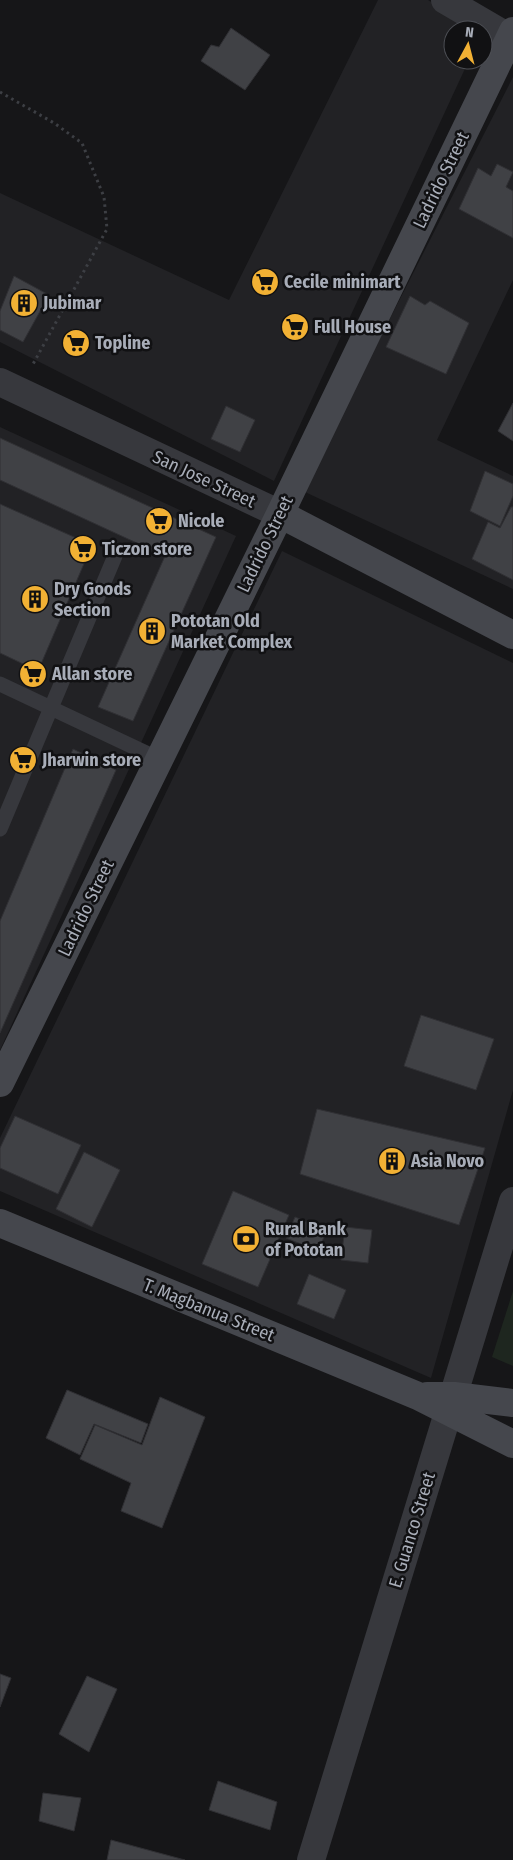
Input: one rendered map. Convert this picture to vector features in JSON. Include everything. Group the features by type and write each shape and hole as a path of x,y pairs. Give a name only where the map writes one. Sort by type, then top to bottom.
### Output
{"street":[{"path":"445,0 511,34"},
{"name":"Ladrido Street","path":"0,1083 280,514 511,34"},
{"name":"San Jose Street","path":"10,387 280,514 513,635"},
{"name":"E. Guanco Street","path":"311,1860 513,1201"},
{"name":"T. Magbanua Street","path":"0,1223 418,1396 451,1404 513,1403"},
{"name":"T. Magbanua Street","path":"451,1404 513,1444"}],"lane":[{"path":"0,829 115,556"},
{"path":"0,684 160,759"}],"path":[{"path":"0,92 54,123 82,144 104,197 107,229 10,387"}],"shaded area":[{"path":"378,0 428,0 461,20 443,20 443,70 464,70 274,481 0,342 0,193 229,300"},
{"path":"513,77 513,280 437,440 513,476 513,589 305,492 349,399"},
{"path":"0,427 236,536 0,1050"},
{"path":"282,551 513,663 513,1090 431,1378 0,1191 0,1138"},
{"path":"513,1291 513,1366 492,1357"}],"building":[{"path":"231,28 270,55 245,90 201,61 211,45 219,47"},
{"path":"497,164 513,172 506,187 513,191 513,238 459,209 478,168 491,176"},
{"name":"Jubimar","path":"14,276 49,295 23,342 0,330 0,311"},
{"path":"410,296 425,305 430,301 469,323 446,374 386,347"},
{"path":"513,403 513,441 498,431"},
{"path":"226,406 255,420 240,452 211,439"},
{"name":"Pototan Old Market Complex","path":"0,438 216,537 133,721 98,707 165,556 0,480"},
{"path":"485,471 513,484 513,496 500,526 470,511"},
{"name":"Dry Goods Section","path":"0,504 92,545 38,671 0,653"},
{"path":"511,507 513,507 513,580 472,559 488,522 500,528"},
{"path":"73,749 116,770 0,1033 0,921"},
{"path":"421,1015 494,1039 476,1090 404,1066"},
{"name":"Asia Novo","path":"317,1109 485,1148 459,1225 300,1174"},
{"path":"15,1116 81,1145 58,1194 0,1168 0,1148"},
{"path":"84,1152 120,1170 92,1227 56,1209"},
{"name":"Rural Bank of Pototan","path":"233,1191 289,1215 258,1287 202,1264"},
{"path":"295,1217 327,1230 318,1251 286,1238"},
{"path":"345,1227 372,1230 368,1263 341,1260"},
{"path":"309,1274 346,1290 334,1319 297,1304"},
{"path":"67,1390 148,1424 141,1443 94,1424 80,1455 46,1438"},
{"path":"160,1397 205,1417 162,1528 121,1511 131,1483 80,1459 95,1425 142,1445"},
{"path":"0,1674 11,1678 0,1707"},
{"path":"87,1676 117,1689 89,1752 59,1734"},
{"path":"218,1781 277,1802 270,1830 209,1810"},
{"path":"43,1793 81,1798 74,1831 39,1821"},
{"path":"111,1840 185,1860 107,1860"}],"place":[{"name":"Cecile minimart","path":"265,282"},
{"name":"Jubimar","path":"24,303"},
{"name":"Full House","path":"295,327"},
{"name":"Topline","path":"76,343"},
{"name":"Nicole","path":"159,521"},
{"name":"Ticzon store","path":"83,549"},
{"name":"Dry Goods Section","path":"35,599"},
{"name":"Pototan Old Market Complex","path":"152,631"},
{"name":"Allan store","path":"33,674"},
{"name":"Jharwin store","path":"23,760"},
{"name":"Asia Novo","path":"392,1161"},
{"name":"Rural Bank of Pototan","path":"246,1239"}]}
